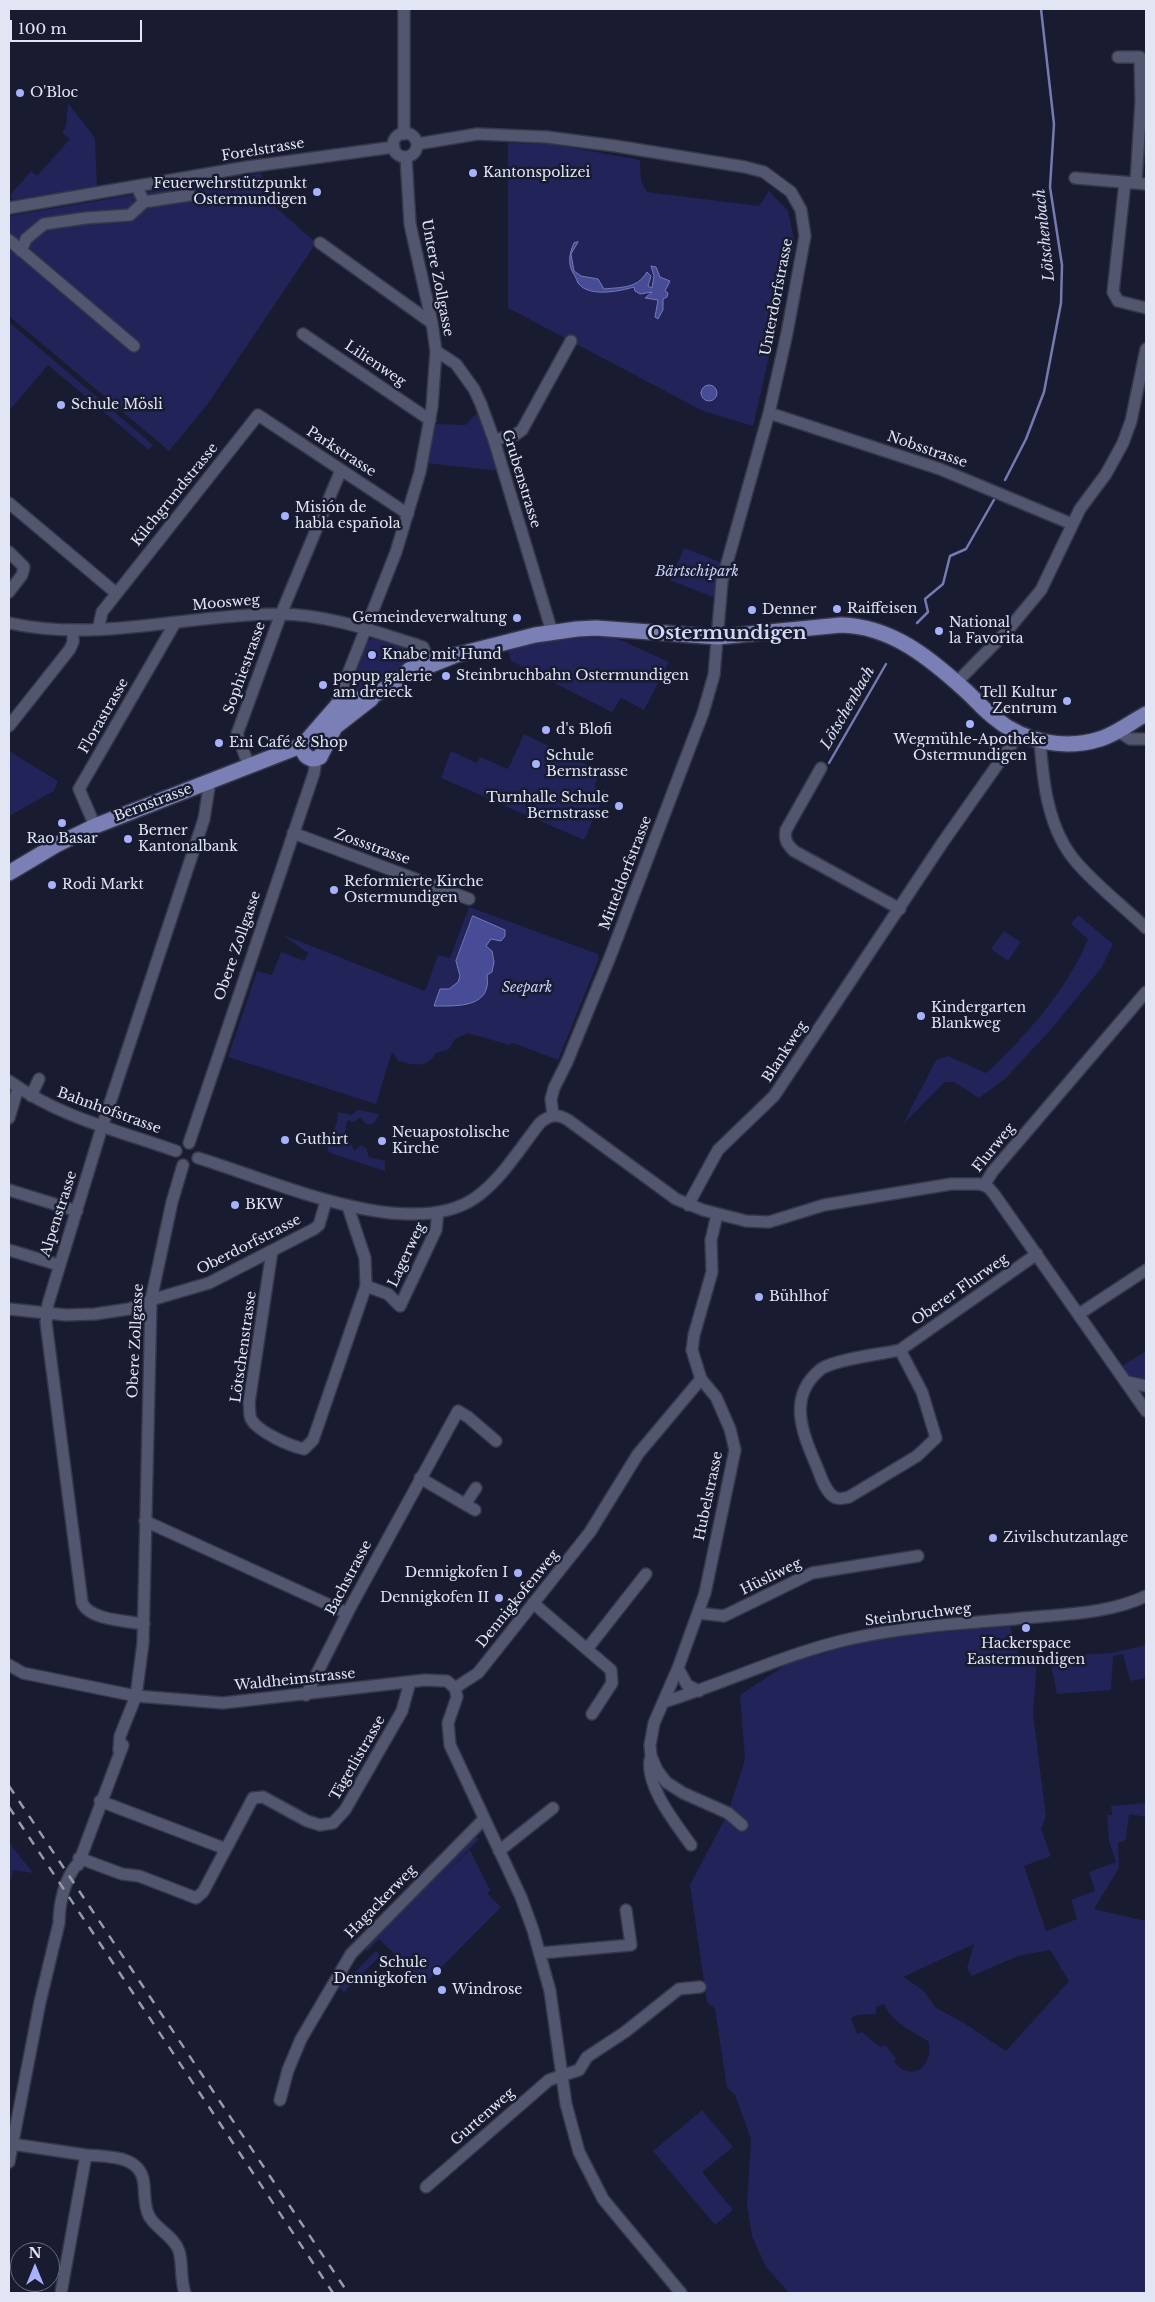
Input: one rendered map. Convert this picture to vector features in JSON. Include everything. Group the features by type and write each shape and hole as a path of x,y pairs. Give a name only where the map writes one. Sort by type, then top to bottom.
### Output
{"main road":[{"name":"Bernstrasse","path":"9,873 95,826 306,742 341,706 362,697 376,694 400,680 414,678 425,673 431,665 456,655 552,632 596,628 718,637 858,625 906,643 956,683 995,719 1019,734 1040,741 1063,744 1088,742 1118,731 1146,714"},
{"name":"Bernstrasse","path":"1132,721 1146,703"},
{"name":"Bernstrasse","path":"320,753 332,732 341,706"},
{"path":"306,742 306,756 320,753"}],"street":[{"path":"404,9 404,134"},
{"path":"1118,56 1140,57 1141,101 1136,183 1113,292 1118,300 1146,308"},
{"path":"404,134 413,136 417,144 415,152 406,157 399,155 394,147 397,137 404,134"},
{"name":"Unterdorfstrasse","path":"417,144 477,134 547,137 746,167 764,172 791,192 800,210 805,236 787,333 769,413 722,581 718,637"},
{"name":"Forelstrasse","path":"9,208 247,167 394,147"},
{"name":"Untere Zollgasse","path":"341,706 366,629 390,571 408,514 430,420 436,351 432,323 413,240 406,157"},
{"path":"1075,178 1136,183"},
{"path":"137,187 144,202"},
{"path":"21,251 26,239 44,224 86,218 130,215 144,202 190,195"},
{"path":"9,240 134,346"},
{"path":"320,243 432,323"},
{"name":"Lilienweg","path":"303,334 430,420"},
{"path":"494,440 515,435 522,430 571,341"},
{"path":"956,683 1030,605 1052,569 1072,524 1106,474 1123,443 1130,421 1146,349"},
{"name":"Grubenstrasse","path":"436,351 453,361 468,380 481,404 494,440 552,632"},
{"name":"Nobsstrasse","path":"769,413 940,469 1072,524"},
{"name":"Parkstrasse","path":"258,415 408,514"},
{"name":"Kilchgrundstrasse","path":"98,630 102,612 116,593 258,415"},
{"name":"Sophiestrasse","path":"249,766 237,734 281,614 341,470"},
{"path":"9,503 116,593"},
{"path":"9,552 22,563 24,570 9,592"},
{"name":"Moosweg","path":"9,623 73,631 175,623 239,615 281,614 344,622 423,647 431,665"},
{"name":"Florastrasse","path":"95,826 79,789 175,623"},
{"path":"9,726 70,649 73,642 73,631"},
{"name":"Mitteldorfstrasse","path":"553,1116 552,1094 610,957 703,712 714,675 718,637"},
{"path":"1118,731 1130,739 1144,739"},
{"name":"Blankweg","path":"688,1205 718,1150 774,1096 949,834 1019,734"},
{"path":"1040,741 1050,812 1070,854 1076,862 1146,928"},
{"name":"Obere Zollgasse","path":"189,1144 320,753"},
{"path":"821,768 786,830 786,844 794,851 900,909"},
{"name":"Alpenstrasse","path":"144,1624 90,1613 82,1602 46,1314 59,1265 102,1127 204,819 210,781"},
{"name":"Zossstrasse","path":"293,833 469,899"},
{"name":"Flurweg","path":"688,1205 717,1215 754,1222 778,1220 824,1205 951,1184 976,1183 984,1185 993,1171 1146,992"},
{"path":"31,1096 39,1079"},
{"path":"9,1118 13,1084"},
{"name":"Bahnhofstrasse","path":"13,1084 66,1115 176,1151"},
{"path":"198,1158 348,1207 396,1212 438,1212 465,1204 485,1190 523,1147 540,1123 553,1116 564,1118 663,1191 688,1205"},
{"path":"189,1144 196,1149 198,1158 194,1164 183,1165 176,1158 176,1151 181,1145 189,1144"},
{"name":"Obere Zollgasse","path":"9,2162 38,2011 59,1923 66,1914 78,1873 79,1860 119,1750 127,1738 137,1708 136,1696 144,1624 151,1300 172,1202 183,1165"},
{"path":"984,1185 994,1194 1144,1406"},
{"path":"9,1190 77,1211"},
{"name":"Oberdorfstrasse","path":"9,1309 46,1314 106,1313 129,1309 151,1300 209,1284 318,1226 326,1200"},
{"name":"Lagerweg","path":"348,1207 365,1258 366,1286 388,1294 400,1306 436,1230 438,1212"},
{"name":"Hubelstrasse","path":"691,1845 673,1820 654,1786 649,1770 652,1731 678,1668 705,1593 735,1450 732,1434 716,1397 701,1378 694,1358 692,1342 712,1272 711,1240 717,1215"},
{"path":"9,1250 59,1265"},
{"name":"Lötschenstrasse","path":"272,1251 249,1403 251,1419 259,1428 290,1446 304,1448 313,1440 366,1286"},
{"name":"Oberer Flurweg","path":"900,1350 922,1392 936,1438 917,1456 849,1497 839,1499 832,1496 825,1486 804,1435 800,1420 801,1398 810,1380 823,1368 837,1362 900,1350 1037,1254"},
{"path":"1079,1314 1146,1270"},
{"name":"Dennigkofenweg","path":"455,1688 478,1673 590,1532 638,1454 701,1378"},
{"path":"1127,1382 1146,1386"},
{"name":"Bachstrasse","path":"306,1695 347,1613 458,1411 496,1441"},
{"path":"420,1478 470,1507 476,1488"},
{"path":"146,1521 347,1613"},
{"name":"Hüsliweg","path":"698,1613 724,1616 812,1573 918,1556"},
{"path":"587,1649 646,1574"},
{"name":"Steinbruchweg","path":"664,1702 699,1691 811,1649 855,1638 904,1630 1085,1612 1146,1596"},
{"path":"533,1603 611,1670 612,1682 592,1714"},
{"name":"Waldheimstrasse","path":"9,1666 24,1673 136,1696 223,1703 410,1682 444,1681 455,1688"},
{"path":"678,1668 687,1685 699,1691"},
{"name":"Tägetlistrasse","path":"79,1860 122,1874 139,1876 196,1898 203,1892 253,1798 258,1796 307,1821 320,1825 327,1825 340,1817 370,1769 402,1711 410,1682"},
{"path":"455,1688 457,1697 448,1723 450,1745 528,1914 541,1953 554,2014 573,2135 594,2183 614,2214 681,2293"},
{"name":"Hubelstrasse","path":"651,1756 660,1776 671,1786 728,1813 742,1825"},
{"path":"100,1801 226,1849"},
{"path":"499,1851 553,1808"},
{"name":"Hagackerweg","path":"280,2100 288,2070 301,2039 351,1954 484,1818"},
{"path":"541,1953 631,1945 626,1910"},
{"path":"562,2074 579,2070 586,2057 625,2032 679,1989 700,1987"},
{"name":"Gurtenweg","path":"426,2187 549,2080 562,2074"},
{"path":"12,2144 125,2159 137,2166 143,2178 144,2202 149,2215 179,2251 185,2293"},
{"path":"61,2293 86,2155"}],"green space":[{"path":"68,103 95,138 97,187 12,200 11,194 31,171 37,176 70,139 62,133 66,126"},
{"path":"508,143 552,144 640,160 641,181 647,192 759,206 769,191 788,211 795,243 753,426 703,411 508,308"},
{"path":"261,173 271,203 316,243 207,405 169,451 9,316 9,216"},
{"path":"9,322 153,445 149,450 48,365 9,411"},
{"path":"480,410 500,471 426,463 434,424 465,425"},
{"name":"Bärtschipark","path":"684,548 720,562 715,598 670,580"},
{"path":"377,637 418,651 418,661 373,686 347,697 347,688 367,641"},
{"path":"614,637 669,662 644,710 621,698 612,712 511,661 508,651 552,639"},
{"path":"524,734 589,766 587,772 598,778 594,786 606,792 584,840 441,778 451,751 477,763 480,757 508,769"},
{"path":"9,751 58,781 54,791 9,816"},
{"name":"Seepark","path":"469,907 598,954 599,959 558,1060 513,1043 509,1045 468,1033 455,1039 449,1049 436,1053 429,1062 424,1064 398,1061 392,1052 376,1104 228,1057 257,971 272,975 281,952 304,961 308,953 281,934 425,991 438,955 450,958"},
{"path":"1078,915 1113,944 1102,967 1053,1027 1006,1078 979,1098 954,1082 945,1082 903,1124 936,1060 948,1056 986,1073 1030,1028 1069,976 1088,939 1071,924"},
{"path":"1004,931 1021,942 1008,961 991,949"},
{"path":"358,1110 380,1114 373,1124 366,1124 360,1117 354,1122 347,1120 344,1140 351,1143 354,1151 361,1145 366,1148 369,1157 385,1161 385,1171 330,1153 327,1149 337,1122 338,1112 351,1115"},
{"path":"1146,1351 1146,1383 1135,1381 1120,1367"},
{"path":"1010,1626 1020,1659 1111,1653 1146,1645 1146,1678 1130,1681 1123,1654 1113,1656 1111,1690 1057,1694 1050,1660 1037,1659 1033,1714 1046,1816 1041,1829 1051,1856 1024,1866 1046,1931 1077,1919 1071,1900 1095,1891 1089,1872 1116,1862 1109,1842 1107,1815 1112,1815 1111,1806 1146,1803 1146,1817 1129,1814 1126,1840 1118,1843 1119,1868 1094,1909 1146,1921 1146,2293 789,2293 766,2267 752,2236 747,2204 751,2139 735,2095 727,2088 715,2009 707,2002 690,1885 728,1813 745,1759 740,1695 787,1664 854,1643 908,1635","holes":["974,1944 967,1968 972,1976 1018,1956 1050,1950 1069,1981 1006,2051 964,2023 936,2008 923,1990 903,1977","884,2004 897,2021 928,2041 928,2059 916,2071 910,2072 902,2069 894,2062 896,2058 885,2045 880,2047 862,2032 857,2034 851,2018 858,2015 876,2014 876,2007"]},
{"path":"9,1836 11,1845 33,1873 13,1870 9,1887"},
{"path":"475,1836 479,1839 444,1875 470,1850 490,1890 487,1893 501,1907 425,1984 379,1939 367,1951 363,1948"},
{"path":"376,1951 380,1956 344,1992 339,1988"},
{"path":"702,2110 733,2147 702,2172 733,2210 715,2225 653,2151"}],"shaded area":[{"path":"578,242 571,254 574,271 581,276 598,279 604,289 628,286 638,282 647,272 651,276 648,286 652,288 654,276 651,266 656,267 660,277 670,281 665,291 668,293 667,297 663,299 663,310 658,319 655,317 658,300 645,298 652,292 640,294 635,291 634,287 605,292 589,291 583,288 578,283 571,268 570,260 571,251 574,243"},
{"path":"706,385 712,385 717,390 715,399 706,401 701,396 701,390"},
{"path":"473,916 505,930 505,936 501,941 491,939 486,946 492,951 494,962 492,972 487,975 487,986 484,994 479,999 463,1005 434,1006 440,989 449,989 458,982 460,976 456,961"}],"waterway":[{"name":"Lötschenbach","path":"1005,480 1026,439 1044,392 1061,303 1062,265 1050,187 1054,124 1041,9"},
{"name":"Lötschenbach","path":"917,623 928,612 925,599 943,584 950,556 966,549 995,498"},
{"name":"Lötschenbach","path":"829,763 886,664"}],"railway":[{"path":"9,1786 348,2293"},
{"path":"9,1807 333,2293"}],"place":[{"name":"O'Bloc","path":"20,93"},
{"name":"Kantonspolizei","path":"473,173"},
{"name":"Feuerwehrstützpunkt Ostermundigen","path":"317,192"},
{"name":"Schule Mösli","path":"61,405"},
{"name":"Misión de habla española","path":"285,516"},
{"name":"Raiffeisen","path":"837,609"},
{"name":"Denner","path":"752,610"},
{"name":"Gemeindeverwaltung","path":"517,618"},
{"name":"National la Favorita","path":"939,631"},
{"name":"Knabe mit Hund","path":"372,655"},
{"name":"Steinbruchbahn Ostermundigen","path":"446,676"},
{"name":"popup galerie am dreieck","path":"323,685"},
{"name":"Tell Kultur Zentrum","path":"1067,701"},
{"name":"Wegmühle-Apotheke Ostermundigen","path":"970,724"},
{"name":"d's Blofi","path":"546,730"},
{"name":"Eni Café & Shop","path":"219,743"},
{"name":"Schule Bernstrasse","path":"536,764"},
{"name":"Turnhalle Schule Bernstrasse","path":"619,806"},
{"name":"Rao Basar","path":"62,823"},
{"name":"Berner Kantonalbank","path":"128,839"},
{"name":"Rodi Markt","path":"52,885"},
{"name":"Reformierte Kirche Ostermundigen","path":"334,890"},
{"name":"Kindergarten Blankweg","path":"921,1016"},
{"name":"Guthirt","path":"285,1140"},
{"name":"Neuapostolische Kirche","path":"382,1141"},
{"name":"BKW","path":"235,1205"},
{"name":"Bühlhof","path":"759,1297"},
{"name":"Zivilschutzanlage","path":"993,1538"},
{"name":"Dennigkofen I","path":"518,1573"},
{"name":"Dennigkofen II","path":"499,1598"},
{"name":"Hackerspace Eastermundigen","path":"1026,1628"},
{"name":"Schule Dennigkofen","path":"437,1971"},
{"name":"Windrose","path":"442,1990"}],"district":[{"name":"Ostermundigen","path":"727,634"}]}
